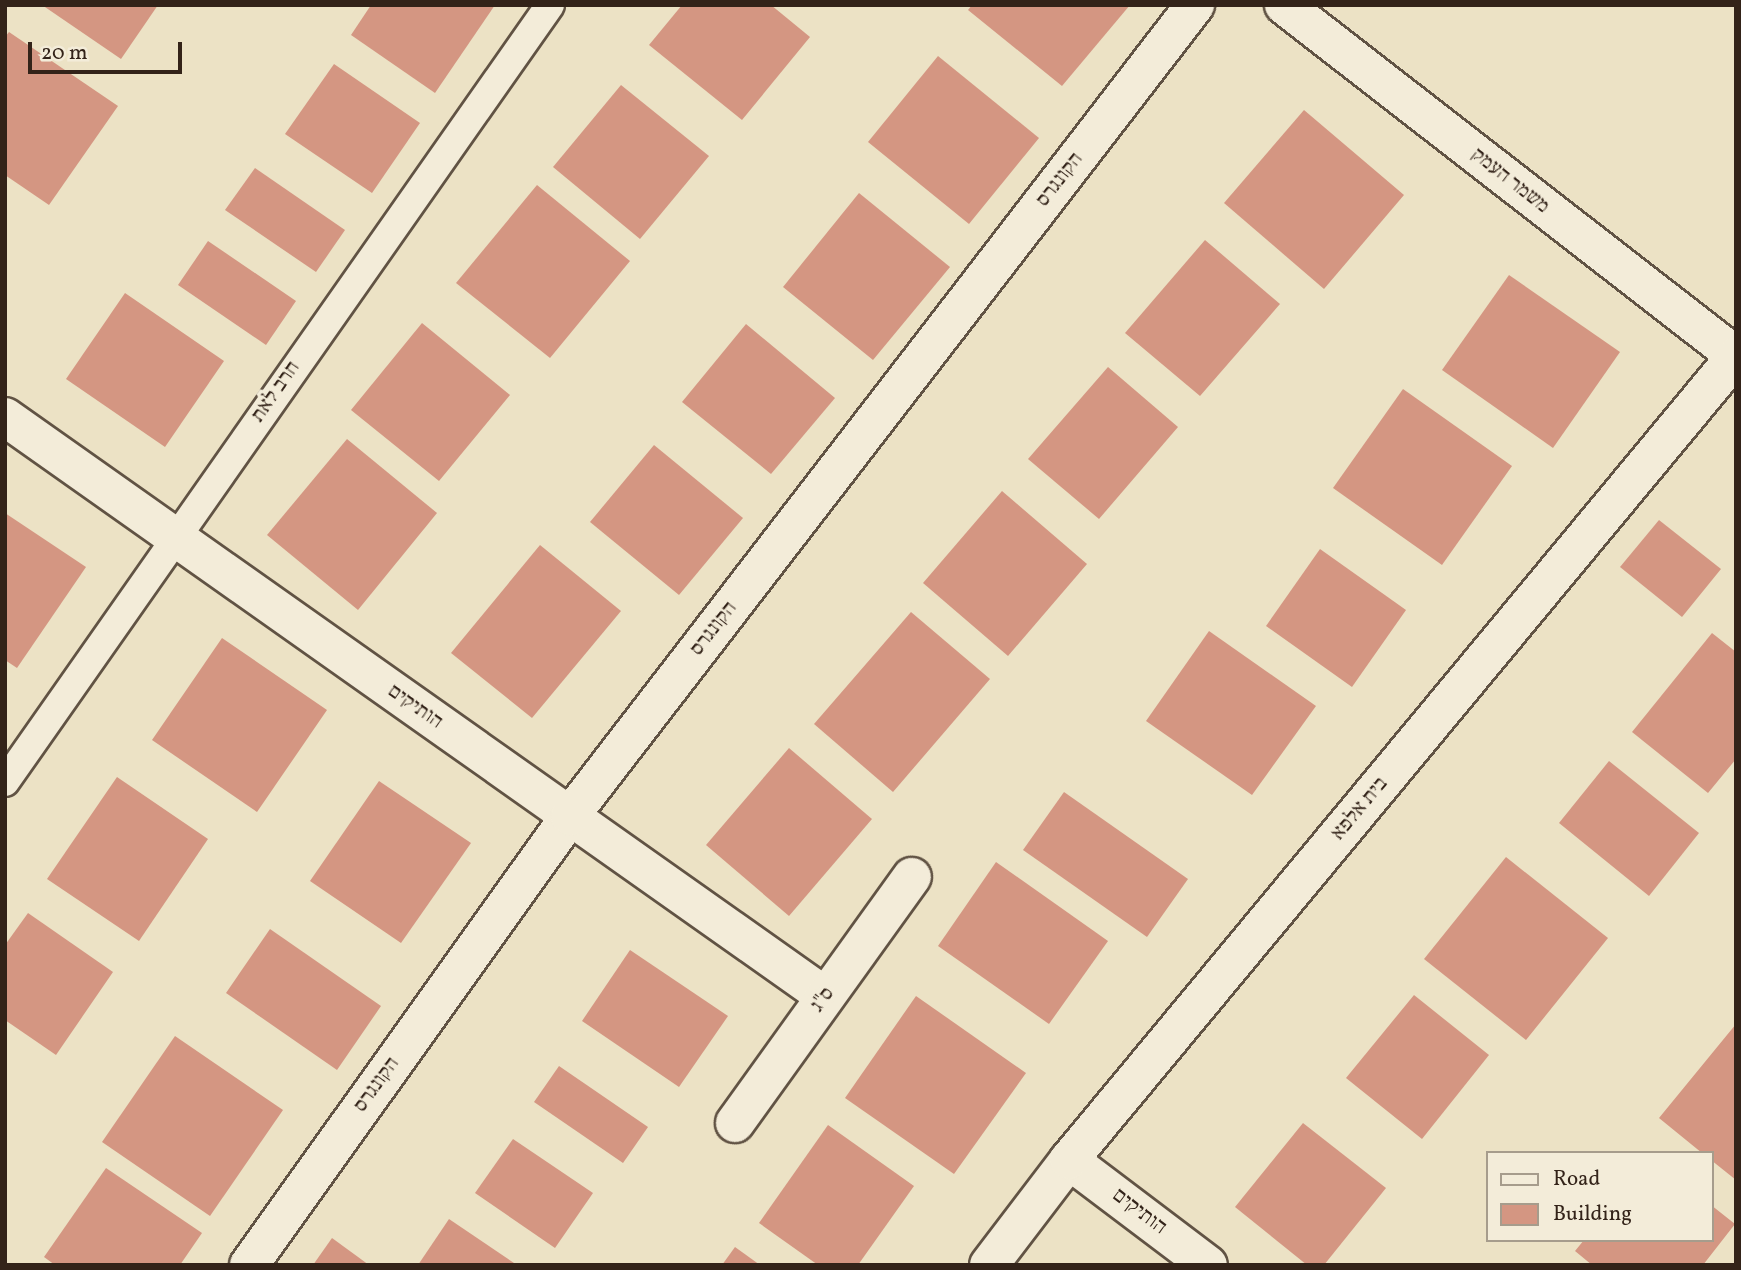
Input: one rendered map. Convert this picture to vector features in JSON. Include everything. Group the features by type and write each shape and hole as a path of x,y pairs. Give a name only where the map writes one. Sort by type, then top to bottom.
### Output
{"street":[{"name":"הקונגרס","path":"249,1265 570,816 1195,5"},
{"name":"משמר העמק","path":"1284,5 1736,356"},
{"name":"בית אלפא","path":"989,1265 1069,1160 1736,356"},
{"name":"הותיקים","path":"5,417 825,996"},
{"name":"ס\"ג","path":"735,1122 912,877"},
{"name":"הותיקים","path":"1069,1160 1208,1265"}],"lane":[{"name":"חרב לאת","path":"5,782 174,537 550,5"}],"building":[{"path":"42,5 158,5 121,59"},
{"path":"371,5 495,5 435,93 351,35"},
{"path":"682,5 771,5 810,37 742,120 649,45"},
{"path":"972,5 1130,5 1062,86 968,10"},
{"path":"9,32 118,106 49,205 5,175 5,37"},
{"path":"938,56 1039,138 969,224 868,142"},
{"path":"334,64 420,123 372,193 285,134"},
{"path":"621,85 709,156 640,239 553,167"},
{"path":"1304,110 1404,195 1324,289 1224,203"},
{"path":"255,168 345,230 316,272 225,210"},
{"path":"537,185 630,261 550,358 456,283"},
{"path":"859,193 950,267 873,360 783,287"},
{"path":"1205,240 1280,304 1200,396 1125,333"},
{"path":"208,241 296,301 266,345 178,285"},
{"path":"1509,275 1620,352 1553,448 1442,370"},
{"path":"125,293 224,361 165,447 66,379"},
{"path":"422,323 510,395 439,481 351,410"},
{"path":"746,324 835,398 771,474 682,402"},
{"path":"1108,367 1178,427 1099,519 1028,459"},
{"path":"1403,389 1512,466 1442,565 1333,488"},
{"path":"347,439 437,513 358,610 267,535"},
{"path":"654,445 743,518 679,595 590,522"},
{"path":"1002,491 1087,564 1008,656 923,583"},
{"path":"5,513 86,567 17,668 5,660"},
{"path":"1659,520 1721,569 1682,617 1620,567"},
{"path":"540,545 621,611 532,718 451,653"},
{"path":"1320,549 1406,610 1352,687 1266,626"},
{"path":"911,612 990,679 893,792 814,724"},
{"path":"1209,631 1316,706 1252,795 1146,721"},
{"path":"1712,633 1736,652 1736,759 1708,793 1632,732"},
{"path":"222,638 327,710 257,812 152,740"},
{"path":"789,748 872,819 789,916 706,845"},
{"path":"1609,761 1699,833 1649,896 1559,823"},
{"path":"117,777 208,839 139,941 47,879"},
{"path":"379,781 471,843 401,943 310,881"},
{"path":"1064,792 1188,879 1147,937 1023,850"},
{"path":"1506,857 1608,938 1526,1040 1424,959"},
{"path":"996,862 1108,941 1049,1024 938,946"},
{"path":"28,913 113,972 56,1055 5,1020 5,945"},
{"path":"270,929 381,1006 337,1070 226,993"},
{"path":"630,950 728,1016 679,1087 582,1021"},
{"path":"1414,995 1489,1055 1422,1139 1346,1078"},
{"path":"916,996 1026,1073 954,1174 845,1098"},
{"path":"1736,1024 1736,1180 1713,1162 1713,1151 1700,1151 1659,1118"},
{"path":"175,1036 283,1110 210,1216 102,1142"},
{"path":"559,1066 648,1127 623,1163 534,1102"},
{"path":"1303,1123 1386,1188 1324,1265 1307,1265 1235,1207"},
{"path":"828,1125 914,1186 858,1265 818,1265 759,1223"},
{"path":"513,1139 593,1193 555,1248 475,1193"},
{"path":"106,1168 202,1233 180,1265 55,1265 44,1257"},
{"path":"1713,1207 1735,1224 1703,1265 1592,1265 1575,1251 1582,1242 1713,1242"},
{"path":"449,1219 517,1265 418,1265"},
{"path":"332,1238 369,1265 313,1265"},
{"path":"735,1247 760,1265 722,1265"}]}
